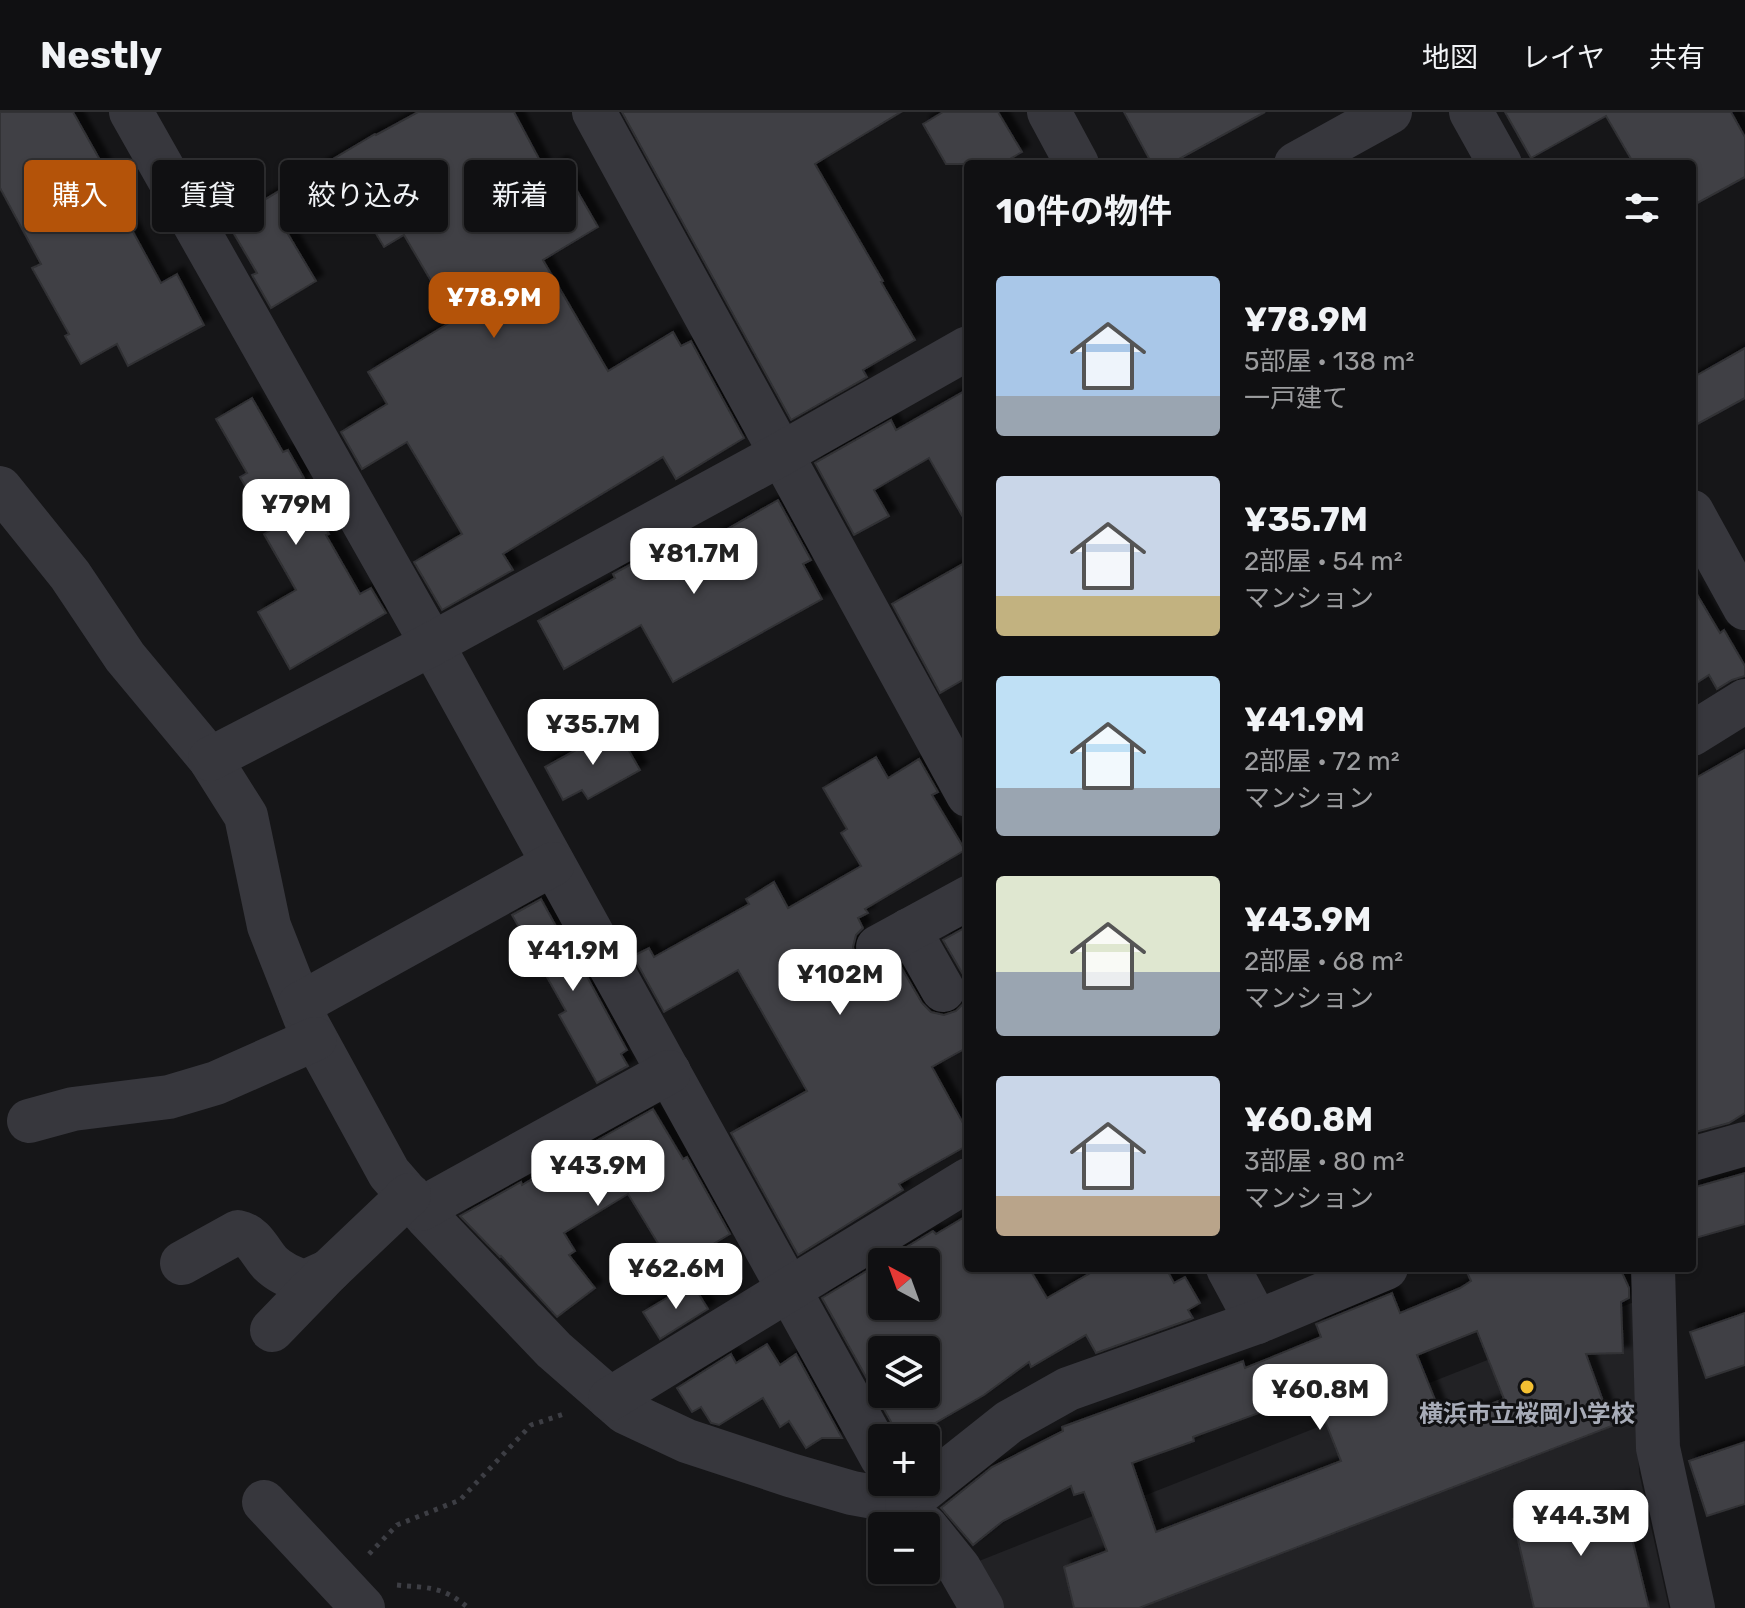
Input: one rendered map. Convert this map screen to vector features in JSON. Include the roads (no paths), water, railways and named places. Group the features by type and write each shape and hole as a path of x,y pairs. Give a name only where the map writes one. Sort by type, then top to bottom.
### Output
{"street":[{"path":"131,112 432,644 868,1433"},
{"path":"594,112 964,788"},
{"path":"1049,112 1075,160"},
{"path":"1303,160 1390,112"},
{"path":"1471,112 1498,160"},
{"path":"210,759 432,644 964,350"},
{"path":"0,488 70,575 125,657 210,759 246,816 269,926 308,1021 389,1173 554,1350 625,1412 687,1441 913,1509 959,1568 982,1608"},
{"path":"1696,519 1745,608"},
{"path":"1696,732 1745,701"},
{"path":"29,1121 73,1109 169,1097 216,1083 553,864"},
{"path":"943,990 894,939 964,900"},
{"path":"272,1330 329,1271 415,1202 669,1072"},
{"path":"1696,1158 1745,1144"},
{"path":"610,1399 964,1182"},
{"path":"182,1263 238,1232 247,1234 272,1265 291,1278 305,1282 329,1271"},
{"path":"1230,1272 1257,1322"},
{"path":"913,1509 1009,1422 1068,1389 1257,1322 1376,1272"},
{"path":"1653,1272 1658,1448 1693,1608"},
{"path":"264,1502 378,1602"}],"place":[{"name":"横浜市立桜岡小学校","path":"1527,1387"}]}
